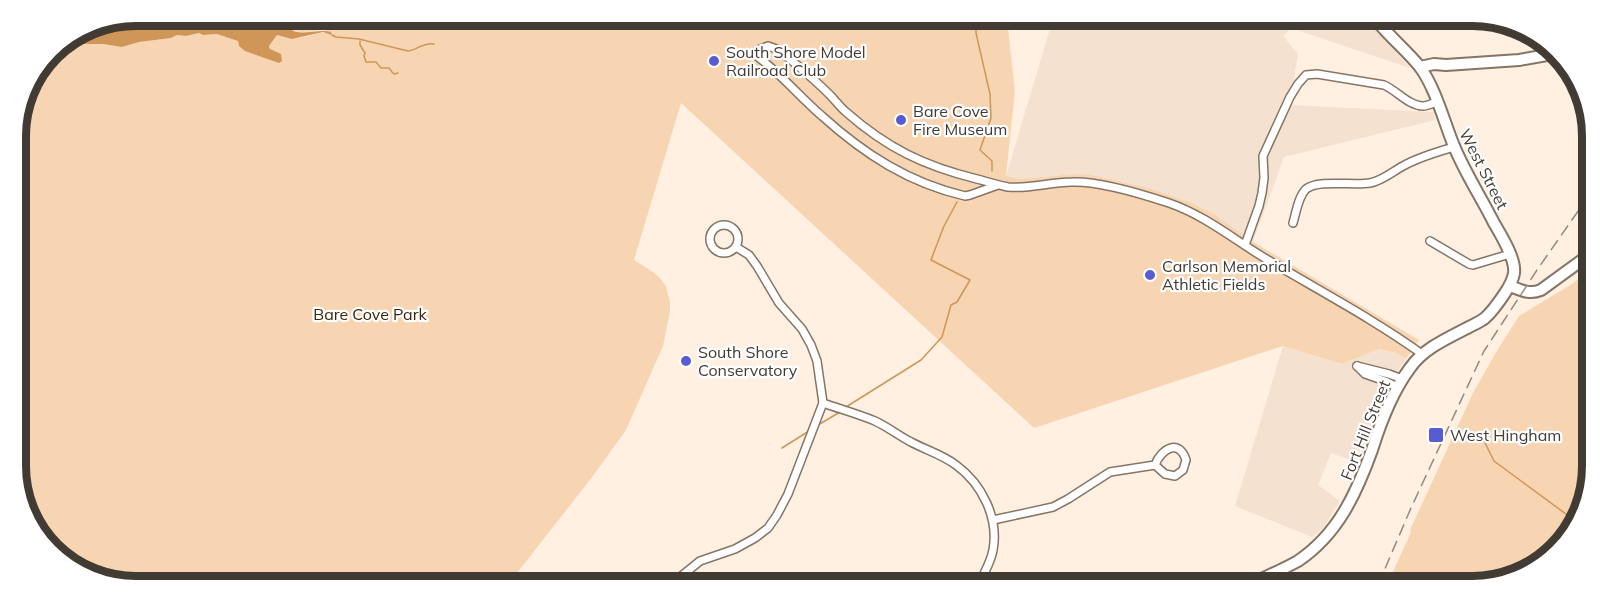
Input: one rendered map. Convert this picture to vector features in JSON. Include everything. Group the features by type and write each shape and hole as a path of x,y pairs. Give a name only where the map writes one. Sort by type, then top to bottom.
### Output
{"main road":[{"name":"West Street","path":"1382,26 1420,67 1427,79 1454,147 1509,254 1515,272 1510,285"},
{"path":"1420,67 1434,64 1519,60 1546,55"},
{"path":"1427,79 1446,65"},
{"path":"1510,285 1527,292 1536,292 1582,260"},
{"name":"Fort Hill Street","path":"1270,575 1297,561 1323,540 1341,518 1352,501 1376,435 1400,383 1422,354 1485,318 1510,285"}],"street":[{"path":"998,185 965,196 918,181 897,171 864,150 821,115 777,72 758,57 758,50 768,46 779,50 825,90 844,110 873,133 924,163 998,185 1019,188 1081,182 1115,188 1170,203 1213,224 1422,354"},
{"path":"1245,245 1262,193 1263,156 1290,97 1306,75 1317,74 1384,85 1417,105 1423,106 1437,102"},
{"path":"1293,224 1301,196 1307,189 1318,184 1377,182 1429,154 1454,147"},
{"path":"724,225 735,230 738,236 736,247 727,253 720,253 714,249 710,241 714,229 724,225"},
{"path":"1430,241 1473,265 1509,254"},
{"path":"682,576 700,561 749,542 773,522 791,487 823,403 818,361 802,328 779,303 749,255 736,247"},
{"path":"1357,366 1389,374 1400,383 1365,375 1357,366"},
{"path":"823,403 874,421 956,465 973,481 985,500 993,520 993,550 983,575"},
{"path":"1169,448 1182,452 1186,460 1185,467 1175,476 1165,474 1155,465 1162,453 1169,448"},
{"path":"993,520 1053,507 1110,472 1155,465"}],"shaded area":[{"path":"128,26 289,26 299,32 326,31 331,32 332,35 323,32 292,39 277,35 269,46 270,49 281,54 282,61 279,63 245,51 239,46 238,41 217,34 177,35 122,47 103,44 74,44 107,29"},
{"path":"1051,26 1373,26 1410,68 1291,28 1283,36 1298,54 1290,105 1433,112 1435,120 1284,157 1253,242 1214,214 1075,174 1019,179 1006,176"},
{"path":"1283,346 1342,364 1379,349 1396,353 1406,359 1386,392 1363,441 1356,462 1331,453 1318,485 1340,501 1323,528 1312,537 1235,506"}],"green space":[{"name":"Bare Cove Park","path":"289,26 1008,26 1015,91 1006,176 1019,179 1075,174 1092,175 1151,189 1192,203 1214,214 1253,242 1419,340 1406,359 1396,353 1379,349 1342,364 1283,346 1034,428 681,103 634,260 653,272 666,286 670,311 663,346 626,430 515,576 136,576 100,570 74,557 53,538 37,514 28,487 26,473 26,121 31,100 48,69 74,44 103,44 122,47 177,35 217,34 239,41 245,50 274,61 269,46 277,35 297,38 321,33 329,34 323,29 307,32 295,31"},
{"path":"1582,276 1582,466 1576,501 1563,527 1538,553 1507,570 1479,575 1391,575 1473,393 1495,354 1519,316"}],"waterway":[{"path":"976,26 990,94 991,118 980,150 992,161 992,171"},
{"path":"332,35 408,51 427,44 434,44"},
{"path":"360,41 366,62 376,62 381,68 389,68 394,74 398,73"},
{"path":"846,407 921,360 942,337 951,305 957,302 970,280 931,260 944,226 957,202"},
{"path":"818,425 840,412"},
{"path":"782,448 809,431"},
{"path":"1481,435 1494,461 1569,516"}],"railway":[{"path":"1382,575 1484,351 1582,205"}],"place":[{"name":"South Shore Model Railroad Club","path":"714,61"},
{"name":"Bare Cove Fire Museum","path":"901,120"},
{"name":"Carlson Memorial Athletic Fields","path":"1150,275"},
{"name":"South Shore Conservatory","path":"686,361"},
{"name":"West Hingham","path":"1436,435"}]}
